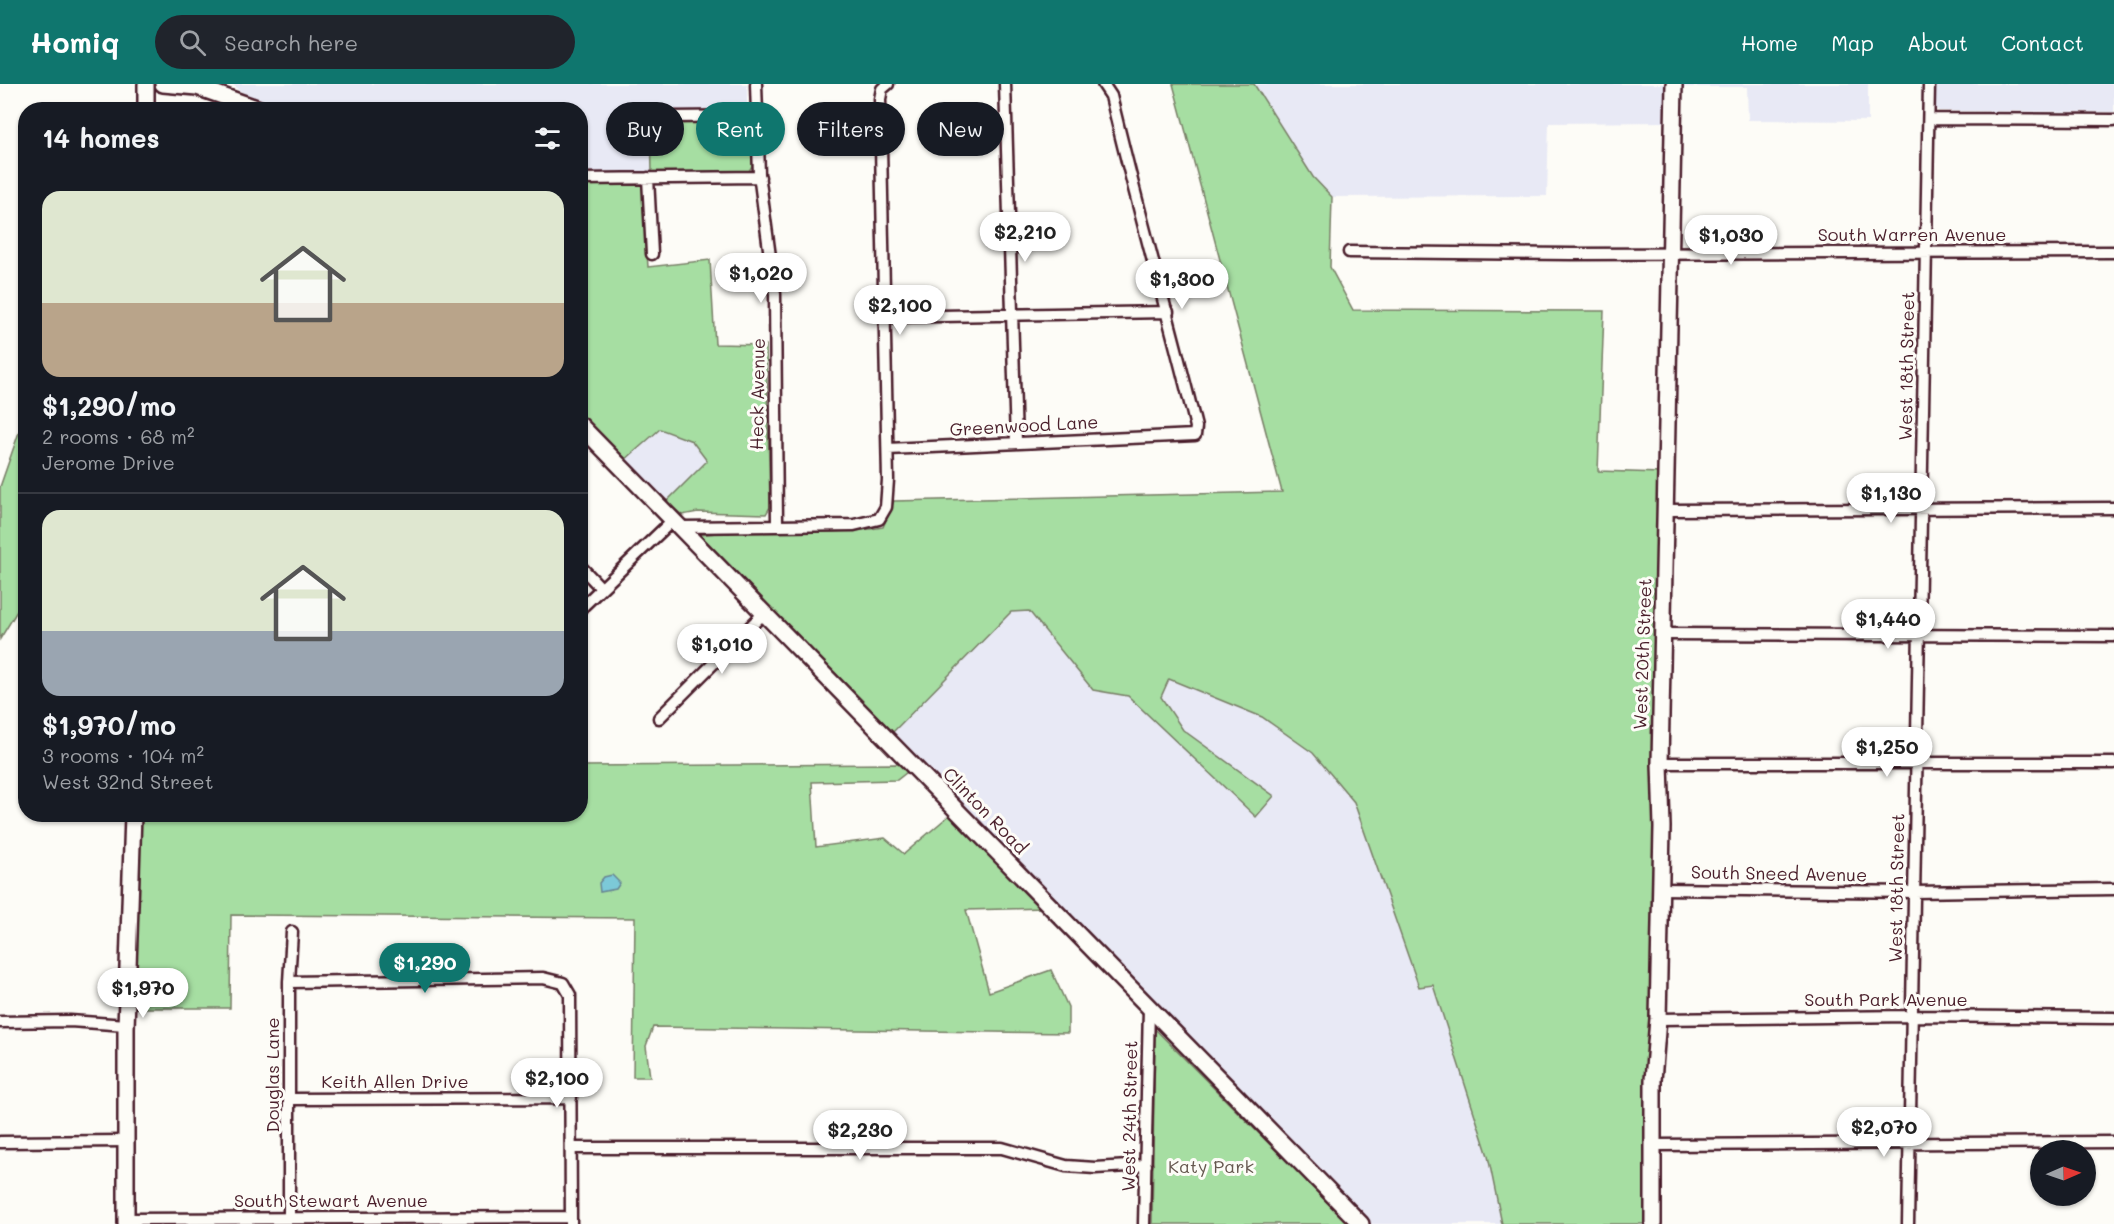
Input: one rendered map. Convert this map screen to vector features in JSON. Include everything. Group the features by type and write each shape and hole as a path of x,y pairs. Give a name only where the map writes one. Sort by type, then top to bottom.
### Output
{"street":[{"path":"146,84 146,102"},
{"path":"163,84 196,87 239,102"},
{"name":"Heck Avenue","path":"756,84 757,102"},
{"path":"588,601 678,523 854,525 872,522 883,513 888,497 888,448 880,92 888,84"},
{"path":"1005,84 1016,442"},
{"path":"885,317 1168,312 1111,96 1103,84"},
{"name":"West 20th Street","path":"1653,1224 1653,1080 1658,1019 1662,826 1660,763 1662,634 1667,510 1674,84"},
{"name":"West 18th Street","path":"1908,1224 1910,1016 1920,636 1924,251 1929,84"},
{"path":"1929,119 2114,120"},
{"name":"Heck Avenue","path":"759,156 775,294 777,525"},
{"path":"588,179 760,177"},
{"path":"648,178 652,254"},
{"name":"South Warren Avenue","path":"1349,252 2114,252"},
{"name":"Greenwood Lane","path":"888,448 1190,436 1196,432 1168,312"},
{"name":"Clinton Road","path":"588,433 1361,1224"},
{"path":"1667,510 2114,508"},
{"path":"588,574 601,588"},
{"path":"659,718 765,612"},
{"path":"1662,634 2114,636"},
{"path":"1660,763 2114,763"},
{"path":"126,1222 126,1025 133,822"},
{"name":"South Sneed Avenue","path":"1660,889 1914,892 2114,889"},
{"name":"Douglas Lane","path":"289,1217 289,982 292,932"},
{"path":"289,982 543,978 563,983 570,995 571,1221"},
{"name":"West 24th Street","path":"1144,1224 1149,1008"},
{"name":"South Park Avenue","path":"1658,1019 1910,1016 2114,1018"},
{"path":"0,1022 70,1021 126,1025"},
{"name":"Keith Allen Drive","path":"290,1099 571,1098"},
{"path":"0,1142 127,1141"},
{"path":"1654,1145 2114,1142"},
{"path":"571,1148 1002,1148 1066,1166 1095,1168 1146,1164"},
{"name":"South Stewart Avenue","path":"126,1222 289,1217 442,1221 571,1221"}],"shaded area":[{"path":"233,84 747,84 747,102 696,102 696,122 684,122 684,102 606,102 606,156 652,156 652,173 588,172 588,102 261,102 238,90"},
{"path":"1254,84 1669,84 1669,122 1549,123 1547,196 1333,197 1313,177"},
{"path":"1682,84 1868,84 1868,121 1748,120 1747,87 1682,87"},
{"path":"1936,84 2114,84 2114,112 1939,111 1935,108"},
{"path":"660,429 692,441 707,461 666,502 625,460"},
{"path":"1030,611 1093,690 1128,696 1255,817 1273,796 1183,730 1161,697 1169,679 1262,717 1313,753 1354,802 1419,987 1433,984 1488,1156 1502,1224 1371,1224 1168,1019 893,732 1011,612"}],"green space":[{"path":"1173,84 1254,84 1313,177 1332,197 1330,267 1353,310 1604,311 1598,471 1661,473 1647,1224 1502,1224 1488,1156 1433,985 1419,987 1354,802 1313,753 1262,717 1169,679 1161,697 1183,730 1274,796 1256,817 1128,696 1093,690 1029,611 1011,612 893,732 700,535 746,532 837,532 883,527 894,501 1282,492"},
{"path":"684,123 696,123 696,156 752,156 752,166 744,173 652,173 652,156 684,156"},
{"path":"588,182 642,182 648,267 710,260 715,344 766,345 770,507 766,514 698,512 682,515 666,502 707,461 692,441 660,429 625,460 588,423"},
{"path":"18,435 18,610 0,639 0,487"},
{"path":"897,764 911,769 897,780 812,782 816,847 885,838 904,854 952,813 1043,908 966,910 989,992 1051,970 1068,1007 1068,1033 653,1027 646,1046 650,1077 633,1077 635,918 231,915 230,1008 135,1008 139,822 588,822 588,766"},
{"name":"Katy Park","path":"1155,1029 1349,1224 1152,1224"}],"water":[{"path":"612,875 620,883 616,889 600,892 599,883 604,877"}]}
